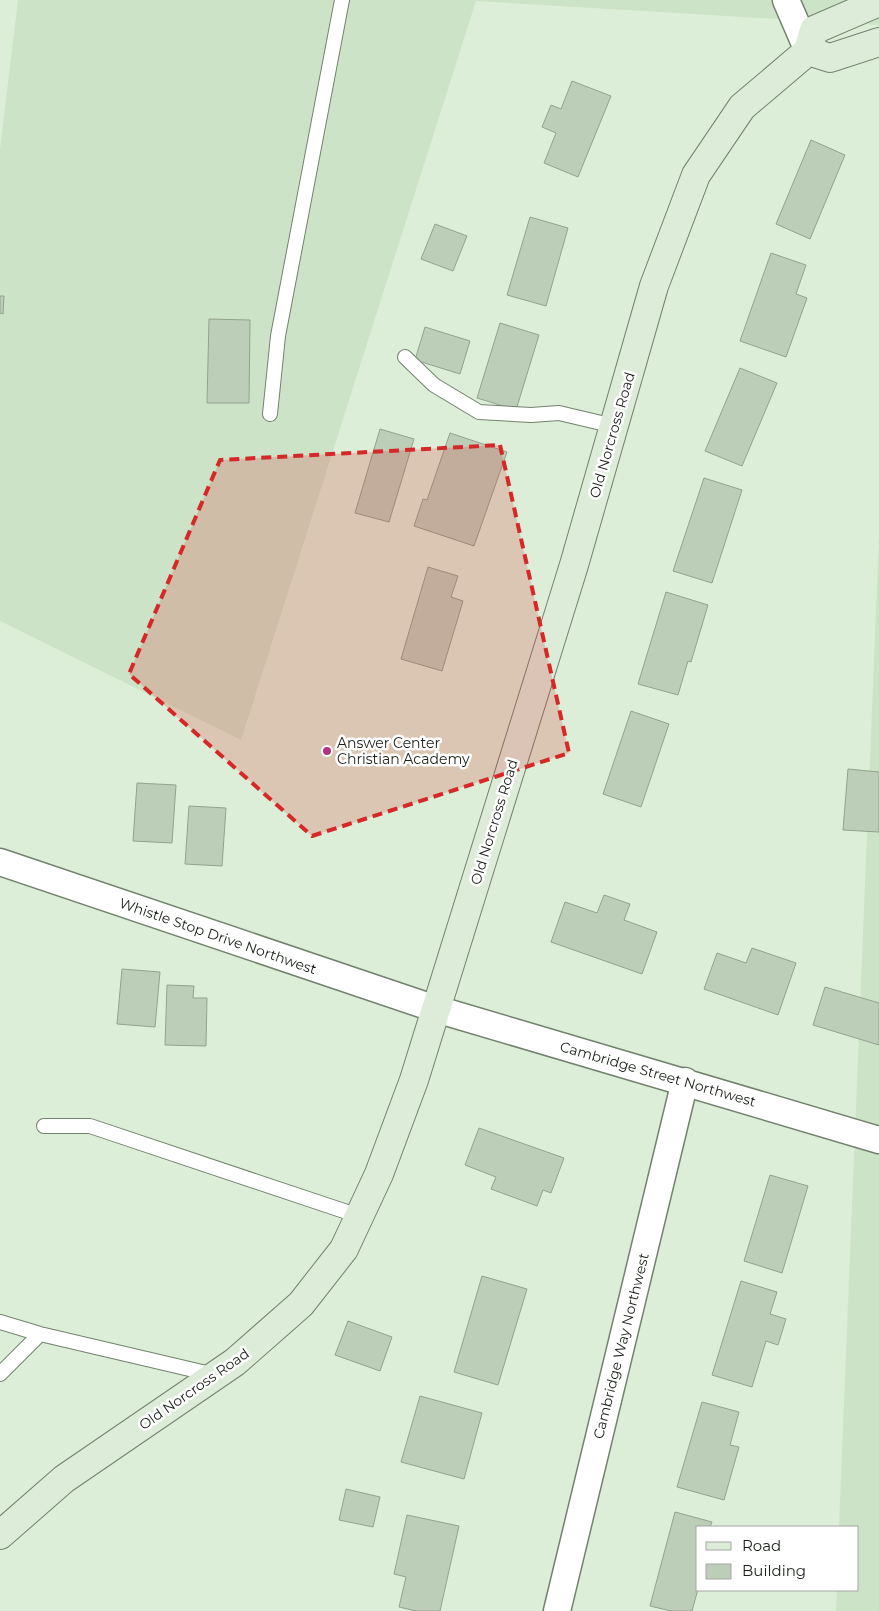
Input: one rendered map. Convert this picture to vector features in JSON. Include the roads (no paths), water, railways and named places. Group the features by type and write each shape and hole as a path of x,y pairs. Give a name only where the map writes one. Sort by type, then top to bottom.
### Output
{"street":[{"path":"786,0 808,50 830,58 879,42"},
{"path":"844,0 856,2 869,0"},
{"path":"808,50 814,30 879,2"},
{"name":"Old Norcross Road","path":"4,1525 64,1479 235,1362 301,1304 344,1249 389,1149 414,1080 574,566 654,286 696,175 742,107 808,50"},
{"name":"Whistle Stop Drive Northwest","path":"0,862 436,1009"},
{"name":"Cambridge Street Northwest","path":"436,1009 685,1081 879,1140"},
{"name":"Cambridge Way Northwest","path":"557,1611 685,1081"}],"lane":[{"path":"270,414 278,336 342,0"},
{"path":"405,357 434,385 479,412 531,415 559,413 614,426"},
{"path":"44,1126 90,1126 359,1216"},
{"path":"0,1322 40,1334 216,1375"},
{"path":"0,1374 40,1334"}],"place":[{"name":"Answer Center Christian Academy","path":"327,751"}]}
